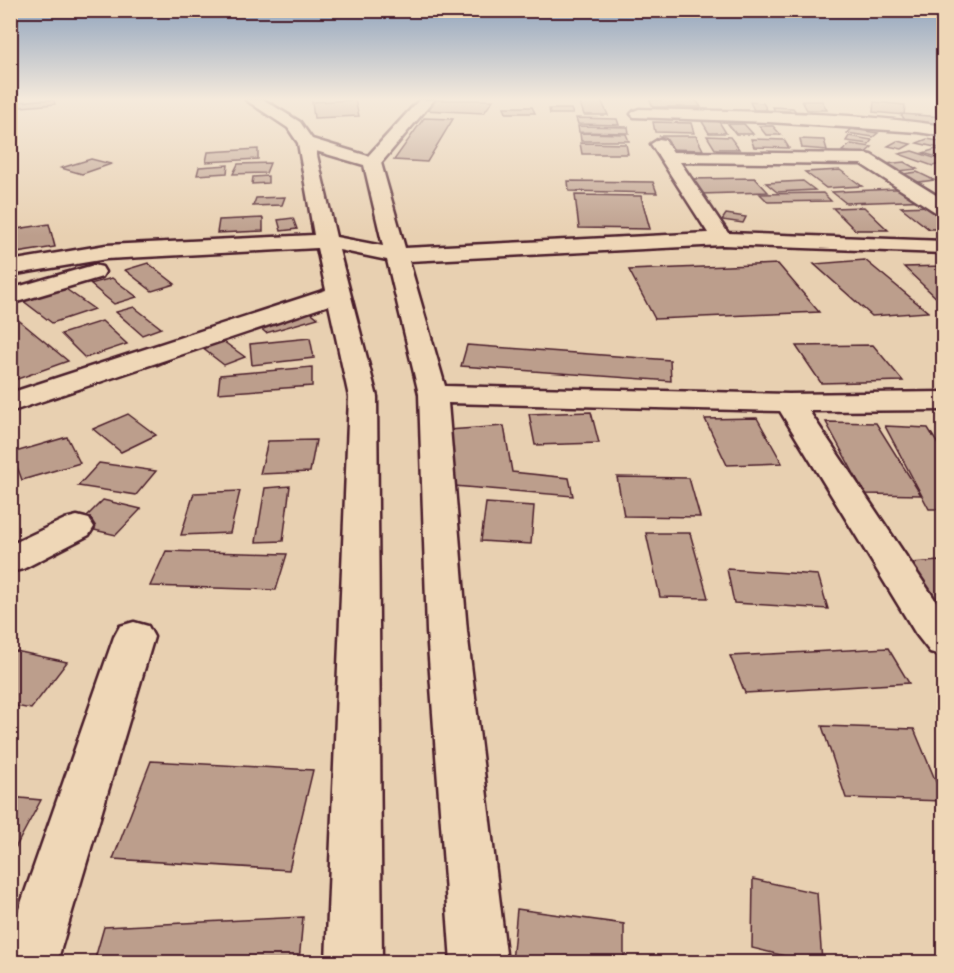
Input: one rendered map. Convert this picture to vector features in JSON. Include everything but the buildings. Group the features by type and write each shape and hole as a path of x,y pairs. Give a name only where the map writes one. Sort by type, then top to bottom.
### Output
{"street":[{"path":"306,145 326,241 363,397 354,963"},
{"path":"314,145 372,162"},
{"path":"372,162 387,145"},
{"path":"660,145 722,239"},
{"path":"668,158 865,159 944,209"},
{"path":"372,162 433,394 447,631 479,963"},
{"path":"10,268 106,252 326,241 396,255 722,239 944,247"},
{"path":"10,297 174,248"},
{"path":"10,403 339,294"},
{"path":"433,394 789,403 944,400"},
{"path":"789,403 930,624 944,641"},
{"path":"10,560 77,527"},
{"path":"29,963 134,637"}]}
